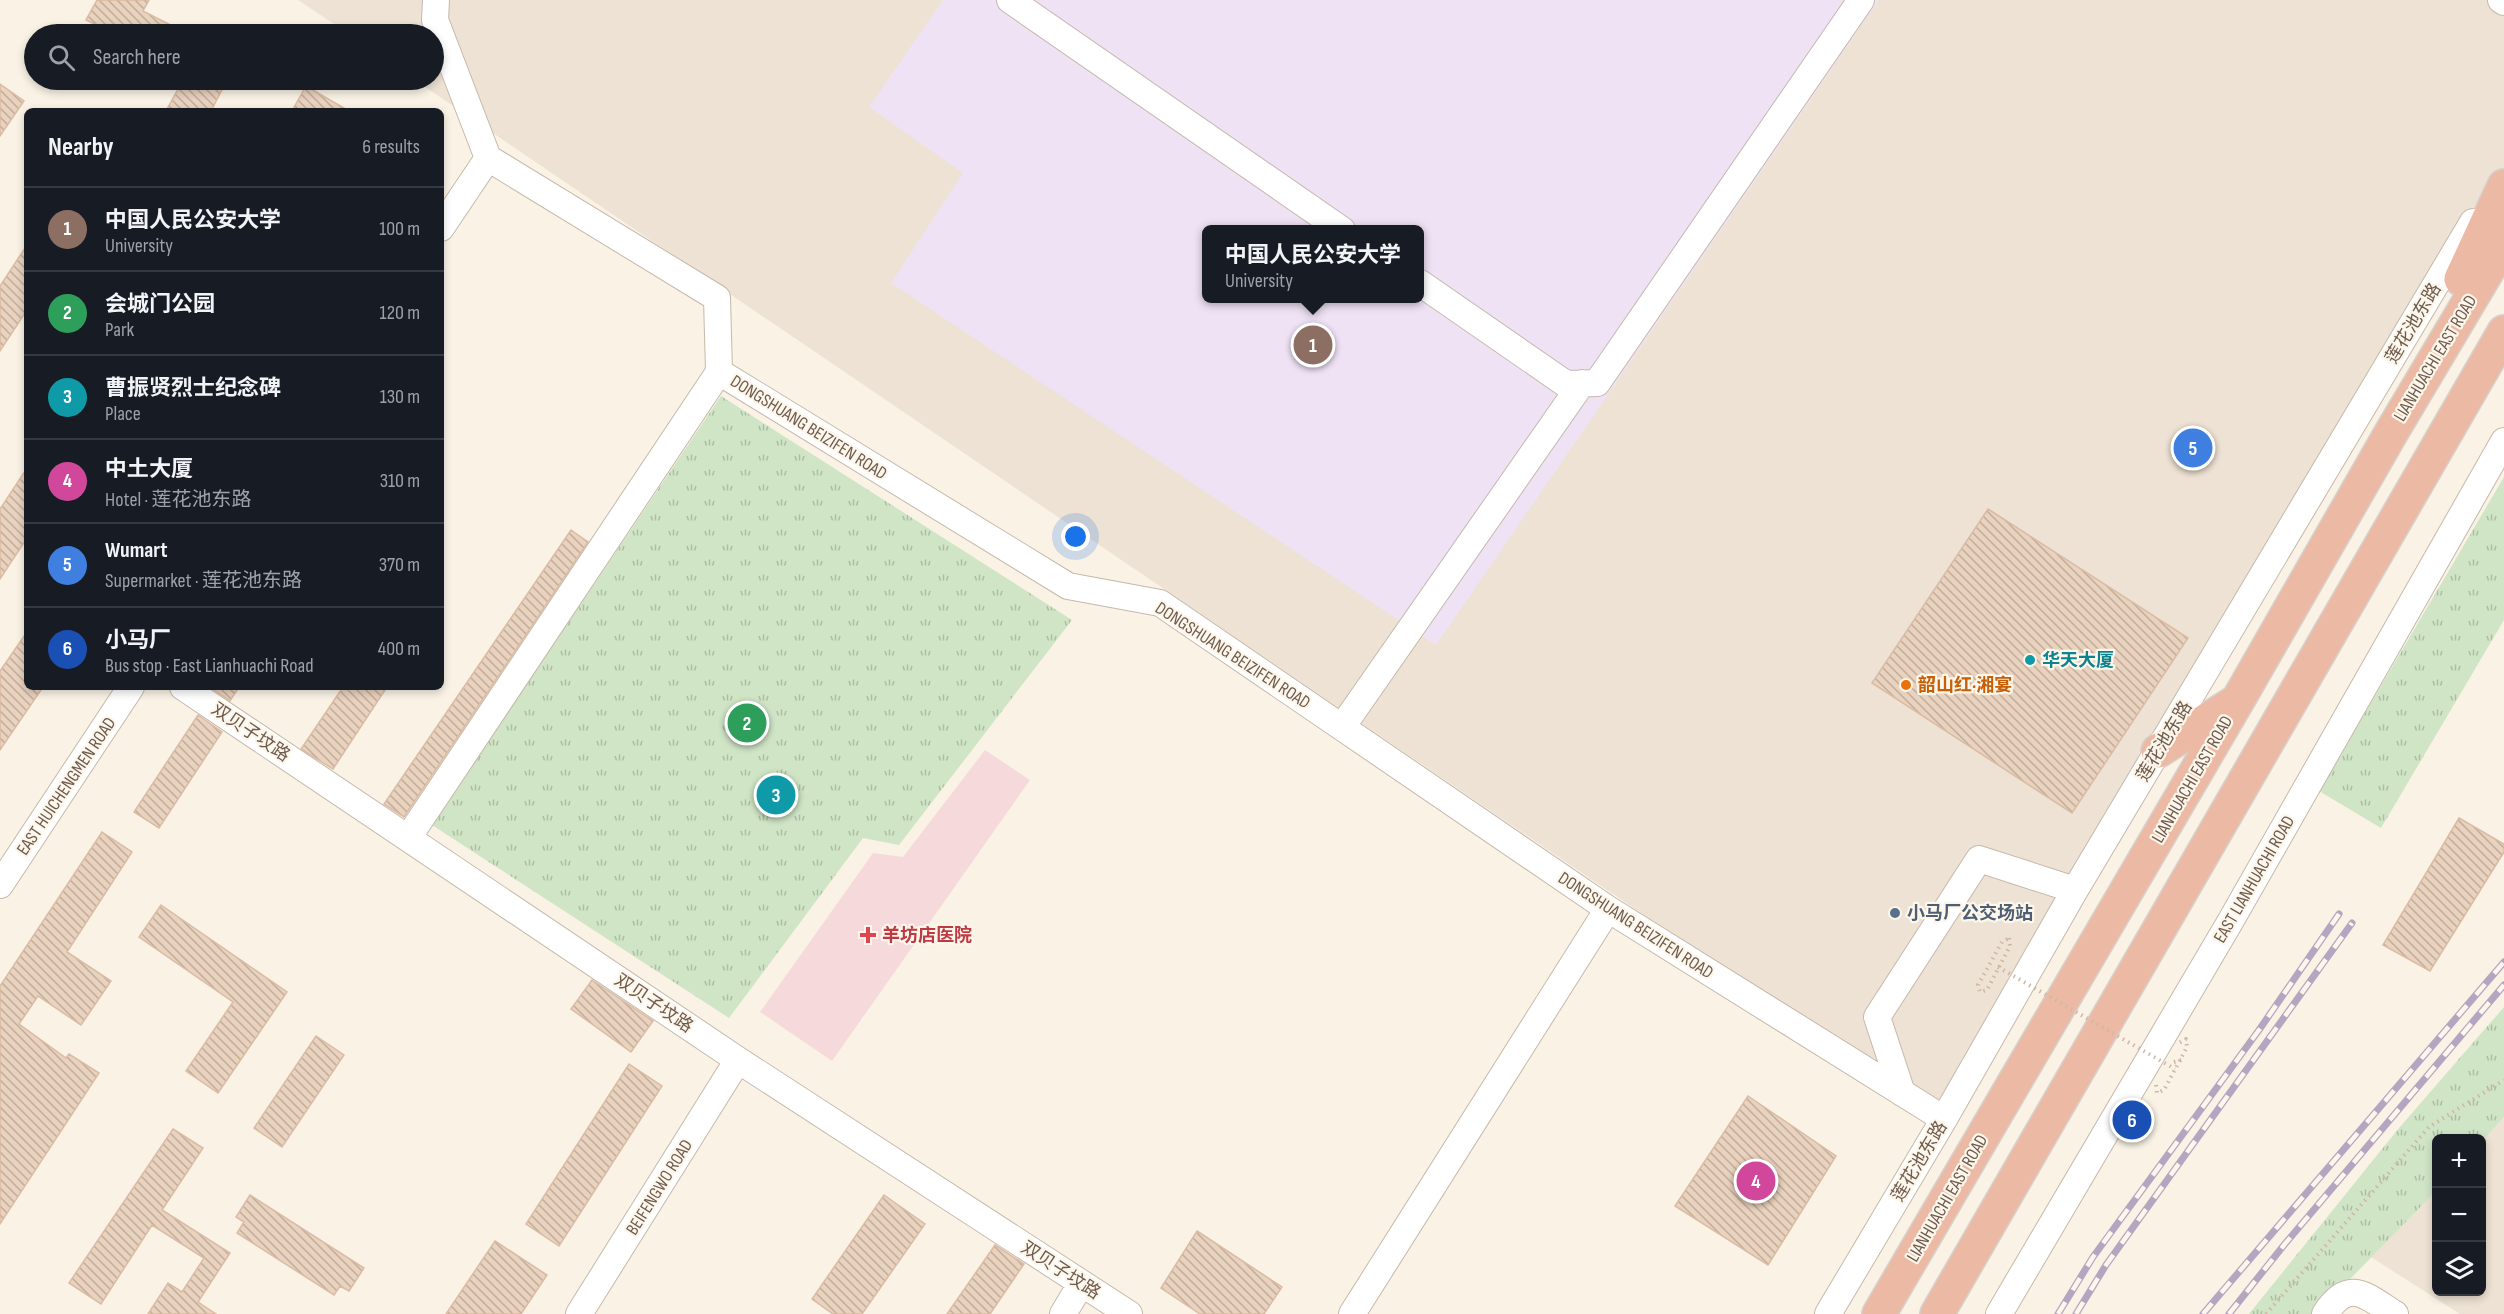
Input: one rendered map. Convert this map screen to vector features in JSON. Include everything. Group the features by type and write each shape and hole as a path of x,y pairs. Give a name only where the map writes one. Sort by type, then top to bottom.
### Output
{"highway":[{"path":"2391,433 2504,186"},
{"name":"LIANHUACHI EAST ROAD","path":"1879,1314 2238,700 2391,433 2504,243"},
{"path":"1937,1314 2504,332"},
{"path":"2452,419 2504,357"},
{"path":"2158,751 2238,700"}],"street":[{"path":"436,0 437,24"},
{"path":"1010,0 1335,225"},
{"path":"1424,286 1566,384 1597,383 1861,0"},
{"path":"444,43 488,158 444,224"},
{"name":"DONGSHUANG BEIZIFEN ROAD","path":"488,158 717,298 720,372 1068,586 1160,603 1608,909 1944,1119"},
{"name":"莲花池东路","path":"1828,1314 1944,1119 2075,890 2504,170"},
{"path":"408,838 720,372"},
{"path":"1342,727 1582,383"},
{"name":"EAST LIANHUACHI ROAD","path":"1999,1314 2230,922 2504,441"},
{"name":"EAST HUICHENGMEN ROAD","path":"0,885 129,690"},
{"name":"双贝子坟路","path":"187,690 738,1060 1129,1314"},
{"path":"1902,1093 1877,1017 1978,859 2075,890"},
{"path":"1352,1314 1608,909"},
{"name":"BEIFENGWO ROAD","path":"579,1314 738,1060"},
{"path":"1063,1314 1082,1284"},
{"path":"2325,1314 2338,1297 2352,1292 2361,1293 2395,1314"}],"path":[{"path":"2008,938 2010,946 1998,968 1987,990 1980,992 1978,985 2002,942 2008,938"},
{"path":"1998,968 2175,1069"},
{"path":"2156,1085 2157,1093 2164,1090 2187,1047 2186,1039 2179,1043"},
{"path":"2266,1314 2429,1127 2504,1080"}],"shaded area":[{"path":"298,0 2504,0 2504,170 1944,1119 430,90 444,90 444,24 334,24"},
{"path":"943,0 1879,0 1436,645 891,283 963,173 869,107"},
{"name":"羊坊店医院","path":"985,750 1030,780 832,1061 760,1012 873,853 903,857"},
{"path":"2504,1117 2504,1314 2460,1314 2371,1257 2432,1195 2432,1296 2486,1296 2486,1137"}],"green space":[{"path":"721,396 1072,620 899,845 863,838 729,1018 432,825"},
{"path":"2504,477 2504,620 2381,828 2319,791"},
{"path":"2504,1007 2504,1117 2486,1137 2486,1134 2432,1134 2432,1195 2316,1314 2249,1314 2399,1128"}],"building":[{"path":"97,0 149,0 143,11 168,24 94,24 86,20"},
{"path":"0,84 24,101 0,136"},
{"path":"178,90 222,90 213,108 168,108"},
{"path":"304,90 313,90 344,108 294,108"},
{"path":"24,250 24,315 0,351 0,286"},
{"path":"24,473 24,543 0,579 0,509"},
{"name":"华天大厦","path":"1988,509 2188,638 2072,813 1872,683"},
{"path":"571,530 588,542 404,817 384,804"},
{"path":"24,636 24,690 41,690 0,750 0,671"},
{"path":"214,690 237,690 230,701"},
{"path":"341,690 385,690 333,769 301,749"},
{"path":"198,715 222,732 159,828 134,812"},
{"path":"2459,818 2504,844 2504,852 2430,971 2383,945"},
{"path":"102,832 132,852 67,952 111,981 81,1025 38,996 19,1024 66,1058 69,1054 99,1073 0,1224 0,986"},
{"path":"161,905 287,992 218,1093 186,1071 233,1002 139,937"},
{"path":"592,980 653,1021 631,1052 571,1009"},
{"path":"316,1036 344,1055 282,1147 254,1128"},
{"path":"629,1064 662,1086 559,1246 526,1224"},
{"path":"1748,1096 1836,1156 1768,1265 1675,1206"},
{"path":"173,1129 203,1148 162,1210 230,1253 198,1302 216,1314 148,1314 168,1283 182,1292 204,1258 152,1225 101,1304 69,1283"},
{"path":"250,1195 364,1268 349,1291 340,1286 334,1295 237,1233 244,1222 236,1217"},
{"path":"884,1195 925,1224 862,1314 833,1314 812,1299"},
{"path":"1197,1231 1282,1287 1264,1314 1200,1314 1161,1288"},
{"path":"495,1241 547,1275 521,1314 446,1314"},
{"path":"995,1245 1024,1264 990,1314 947,1314"}],"railway":[{"path":"2058,1314 2093,1257 2259,1030 2339,914"},
{"path":"2076,1314 2106,1265 2352,923"},
{"path":"2203,1314 2504,962"},
{"path":"2229,1314 2284,1245 2504,985"}],"place":[{"name":"中国人民公安大学","path":"1313,345"},
{"name":"Wumart","path":"2193,448"},
{"name":"华天大厦","path":"2030,660"},
{"name":"韶山红·湘宴","path":"1906,685"},
{"name":"会城门公园","path":"747,723"},
{"name":"曹振贤烈士纪念碑","path":"776,795"},
{"name":"小马厂公交场站","path":"1895,913"},
{"name":"羊坊店医院","path":"868,935"},
{"name":"小马厂","path":"2132,1120"},
{"name":"中土大厦","path":"1756,1181"}]}
